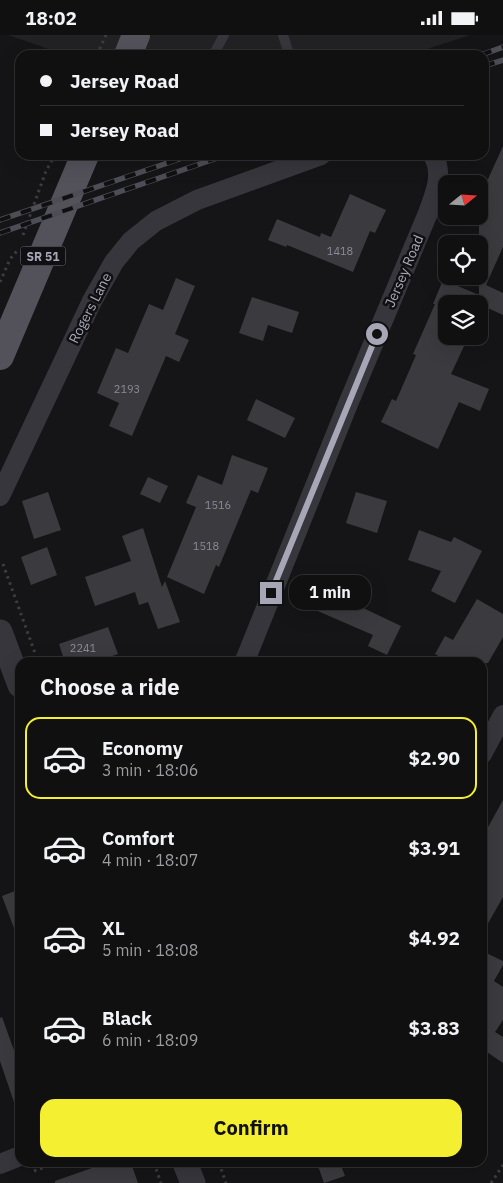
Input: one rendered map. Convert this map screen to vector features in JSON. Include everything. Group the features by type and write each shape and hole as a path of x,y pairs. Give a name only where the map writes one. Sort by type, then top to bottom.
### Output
{"main road":[{"path":"130,50 136,35"},
{"name":"SR 51","path":"0,356 83,160"}],"street":[{"name":"Rogers Lane","path":"0,496 92,301 114,262 140,232 156,221 197,200 308,160"},
{"name":"Jersey Road","path":"246,657 348,404 428,213 437,187 438,173 436,160"},
{"path":"0,632 15,672"},
{"path":"487,745 503,715"},
{"path":"0,1164 15,1158"},
{"path":"187,1167 193,1183"}],"lane":[{"path":"216,50 224,35"},
{"path":"283,35 288,50"}],"path":[{"path":"99,50 106,35"},
{"path":"0,282 12,254 16,252 46,171 52,160"},
{"path":"3,564 35,653"},
{"path":"491,1183 503,1165"},
{"path":"155,1167 161,1183"},
{"path":"220,1167 226,1183"}],"shaded area":[{"path":"8,35 470,35 424,50 52,50"}],"building":[{"path":"503,146 503,247 488,281 488,235 479,235 479,225 488,225 488,179"},
{"path":"350,194 386,210 375,233 370,231 353,272 287,245 286,247 268,240 277,219 320,237 321,233 331,237"},
{"path":"176,278 195,286 175,334 189,340 179,362 166,356 132,436 109,426 119,403 97,393 116,348 128,353 149,304 163,310"},
{"path":"441,285 455,285 479,295 438,295 438,345 465,345 451,374 489,389 480,411 459,402 438,449 381,422 392,399 396,401 416,355 413,354 435,304 433,304"},
{"path":"479,285 486,285 503,293 503,315 488,308 488,295 479,295"},
{"path":"252,297 299,312 292,333 268,325 263,341 239,333"},
{"path":"256,399 295,418 285,438 247,420"},
{"path":"232,455 268,468 258,493 251,490 219,567 216,565 204,594 167,577 196,507 186,503 198,475 222,485"},
{"path":"148,477 168,486 160,503 140,494"},
{"path":"48,492 61,530 34,539 22,501"},
{"path":"356,492 387,501 377,533 346,523"},
{"path":"143,528 162,587 165,581 180,622 158,629 148,602 139,605 135,592 95,606 85,577 131,561 122,536"},
{"path":"419,530 451,542 454,537 482,551 455,603 431,591 441,571 408,560"},
{"path":"47,547 57,575 31,585 21,557"},
{"path":"324,583 364,600 361,607 401,626 387,655 368,646 373,635 313,609"},
{"path":"477,599 503,614 503,637 488,663 487,657 440,657 435,654 445,636 453,640"},
{"path":"108,627 118,654 110,657 63,657 59,644"},
{"path":"503,800 503,897 487,925 487,829"},
{"path":"15,891 15,931 2,896"},
{"path":"487,953 503,961 503,965 494,981 503,987 503,1020 495,1032 503,1037 503,1063 487,1052"},
{"path":"2,1017 15,1053 15,1105 0,1061 0,1018"},
{"path":"95,1167 132,1167 138,1183 55,1183 55,1181"},
{"path":"318,1167 342,1167 345,1176 324,1183"}],"railway":[{"path":"489,52 503,47"},
{"path":"489,64 503,60"},
{"path":"0,220 176,160"},
{"path":"0,233 212,160"}],"route":[{"path":"271,593 377,334"}]}
